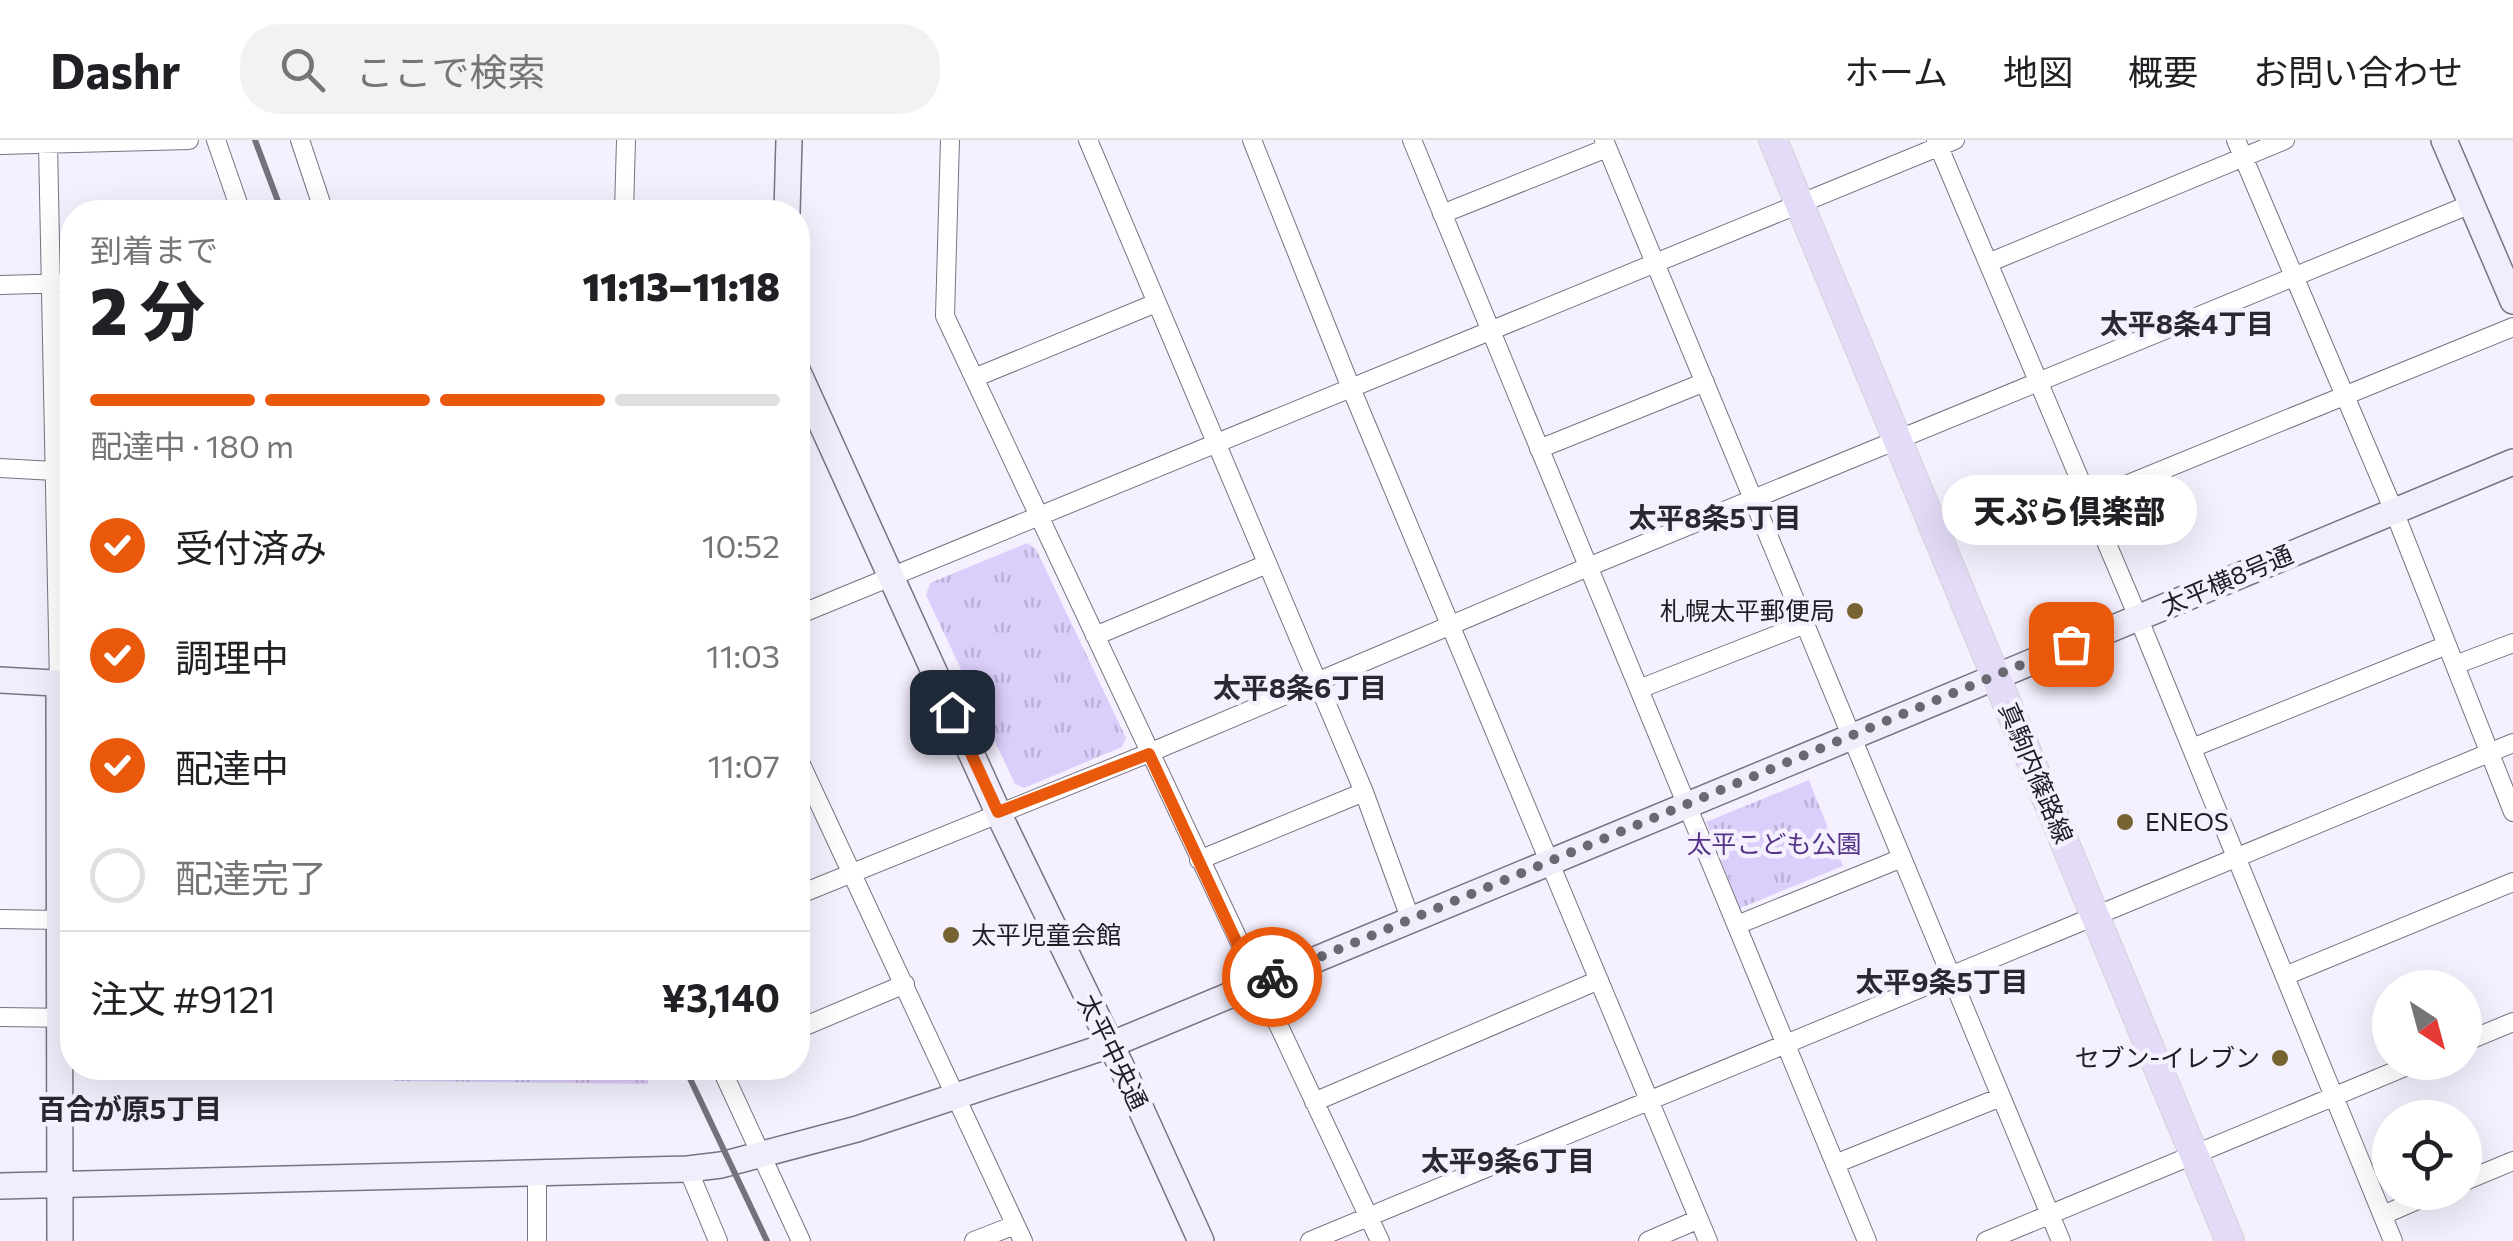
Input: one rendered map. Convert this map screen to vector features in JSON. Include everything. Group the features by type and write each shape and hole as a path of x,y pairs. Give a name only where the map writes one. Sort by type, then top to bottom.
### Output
{"main road":[{"name":"真駒内篠路線","path":"1773,140 2230,1241"}],"street":[{"path":"0,146 189,140"},
{"path":"216,140 237,200"},
{"path":"300,140 320,200"},
{"path":"624,200 626,140"},
{"path":"787,200 789,140"},
{"path":"950,140 945,316 1380,1241"},
{"path":"1088,140 1364,792 1410,918"},
{"path":"1252,140 1350,388 1708,1241"},
{"path":"1412,140 1867,1241"},
{"path":"1988,263 2240,148 2286,140"},
{"path":"2444,140 2513,301"},
{"path":"810,611 1943,142 1988,263 2394,1241"},
{"path":"48,144 50,284 60,429"},
{"path":"1442,214 1606,144 2061,1241"},
{"path":"2240,148 2394,511 2513,812"},
{"path":"810,890 1149,754 1588,567 2472,204"},
{"path":"0,285 60,284"},
{"path":"974,378 1156,303"},
{"path":"2089,500 2513,327"},
{"path":"1539,448 1705,382"},
{"name":"太平中央通","path":"810,399 890,580 1201,1241"},
{"name":"太平横8号通","path":"0,1186 688,1169 856,1129 1110,1045 2513,462"},
{"path":"0,468 60,472"},
{"path":"1094,636 1266,564"},
{"path":"1639,689 1805,624"},
{"path":"2455,665 2513,643"},
{"path":"2192,748 2447,645"},
{"path":"0,680 60,683"},
{"path":"1310,1241 2513,743"},
{"path":"810,784 1019,1233 974,1241"},
{"path":"1198,860 1364,792"},
{"path":"1736,925 1902,858"},
{"path":"2285,976 2513,882"},
{"path":"0,920 60,920"},
{"path":"1314,1102 1599,980"},
{"path":"810,1024 905,984"},
{"path":"0,1018 60,1018"},
{"path":"2482,1035 2513,1022"},
{"path":"60,1241 58,1185 63,1080"},
{"path":"727,1080 801,1241"},
{"path":"1986,1241 2374,1080"},
{"path":"1835,1164 2001,1097"},
{"path":"2482,1174 2513,1161"},
{"path":"688,1169 718,1241"},
{"path":"537,1175 537,1241"},
{"path":"2383,1215 2395,1210"},
{"path":"1648,1241 1698,1220"}],"green space":[{"path":"1027,543 1036,549 1126,738 1122,747 1024,788 1015,784 926,595 930,583"},
{"name":"太平こども公園","path":"1809,780 1843,866 1740,908 1706,822"},
{"path":"647,1080 649,1084 394,1081"}],"railway":[{"path":"255,140 278,200"},
{"path":"691,1080 767,1241"}],"way so far":[{"path":"1272,977 2071,644"}],"place":[{"name":"札幌太平郵便局","path":"1855,611"},
{"name":"天ぷら倶楽部","path":"2071,644"},
{"name":"ENEOS","path":"2125,822"},
{"name":"太平児童会館","path":"951,935"},
{"name":"セブン-イレブン","path":"2280,1058"}],"district":[{"name":"太平8条4丁目","path":"2187,324"},
{"name":"太平8条5丁目","path":"1715,518"},
{"name":"太平8条6丁目","path":"1300,688"},
{"name":"太平9条5丁目","path":"1942,982"},
{"name":"百合が原5丁目","path":"130,1109"},
{"name":"太平9条6丁目","path":"1508,1161"}],"route":[{"path":"952,712 998,812 1149,754 1256,984 1272,977"}]}
